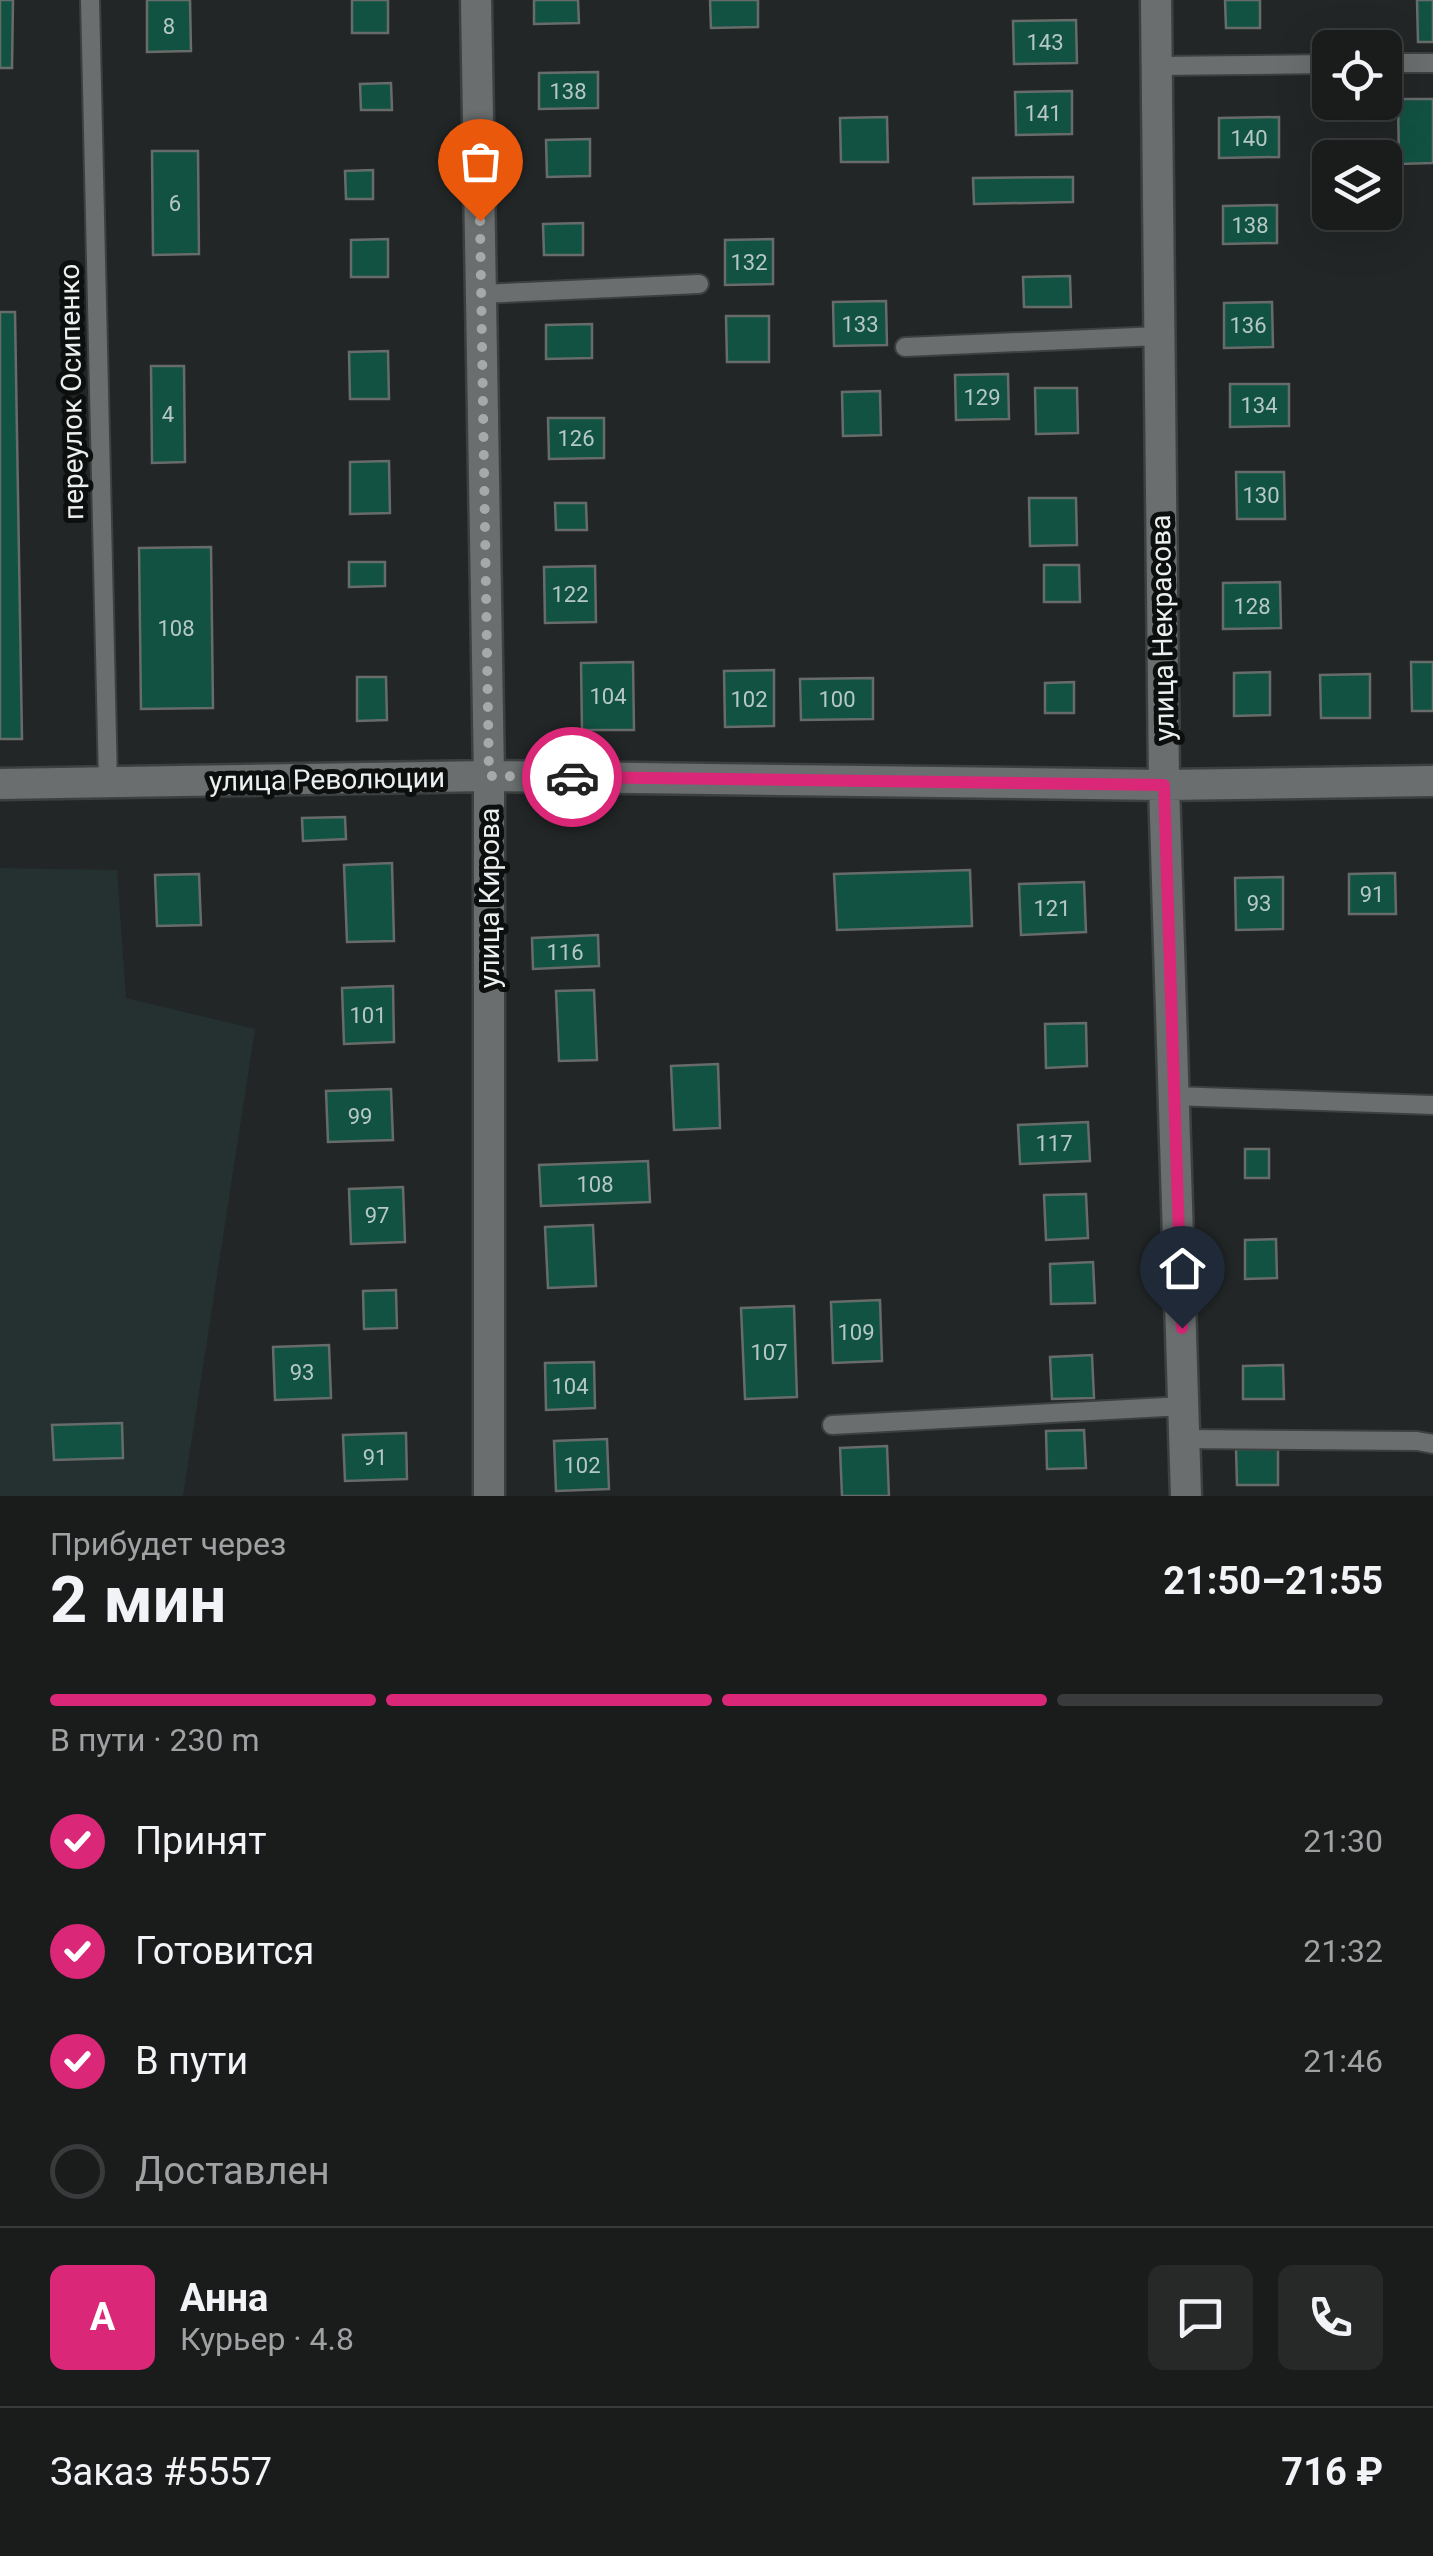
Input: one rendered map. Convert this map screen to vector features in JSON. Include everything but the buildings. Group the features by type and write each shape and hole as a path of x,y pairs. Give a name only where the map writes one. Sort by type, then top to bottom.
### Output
{"street":[{"name":"улица Кирова","path":"476,0 489,776 489,1496"},
{"name":"улица Некрасова","path":"1156,0 1164,785 1186,1496"},
{"name":"улица Революции","path":"0,784 489,776 1164,785 1433,781"}],"lane":[{"name":"переулок Осипенко","path":"90,0 108,782"},
{"path":"1402,63 1433,63"},
{"path":"1156,66 1312,64"},
{"path":"481,294 699,284"},
{"path":"905,347 1159,336"},
{"path":"1174,1096 1433,1105"},
{"path":"832,1424 1184,1406"},
{"path":"1184,1438 1433,1444"}],"shaded area":[{"path":"0,868 117,870 126,998 255,1029 183,1496 0,1496"}],"way so far":[{"path":"480,221 489,776 572,777"}],"route":[{"path":"572,777 1164,785 1182,1328"}]}
